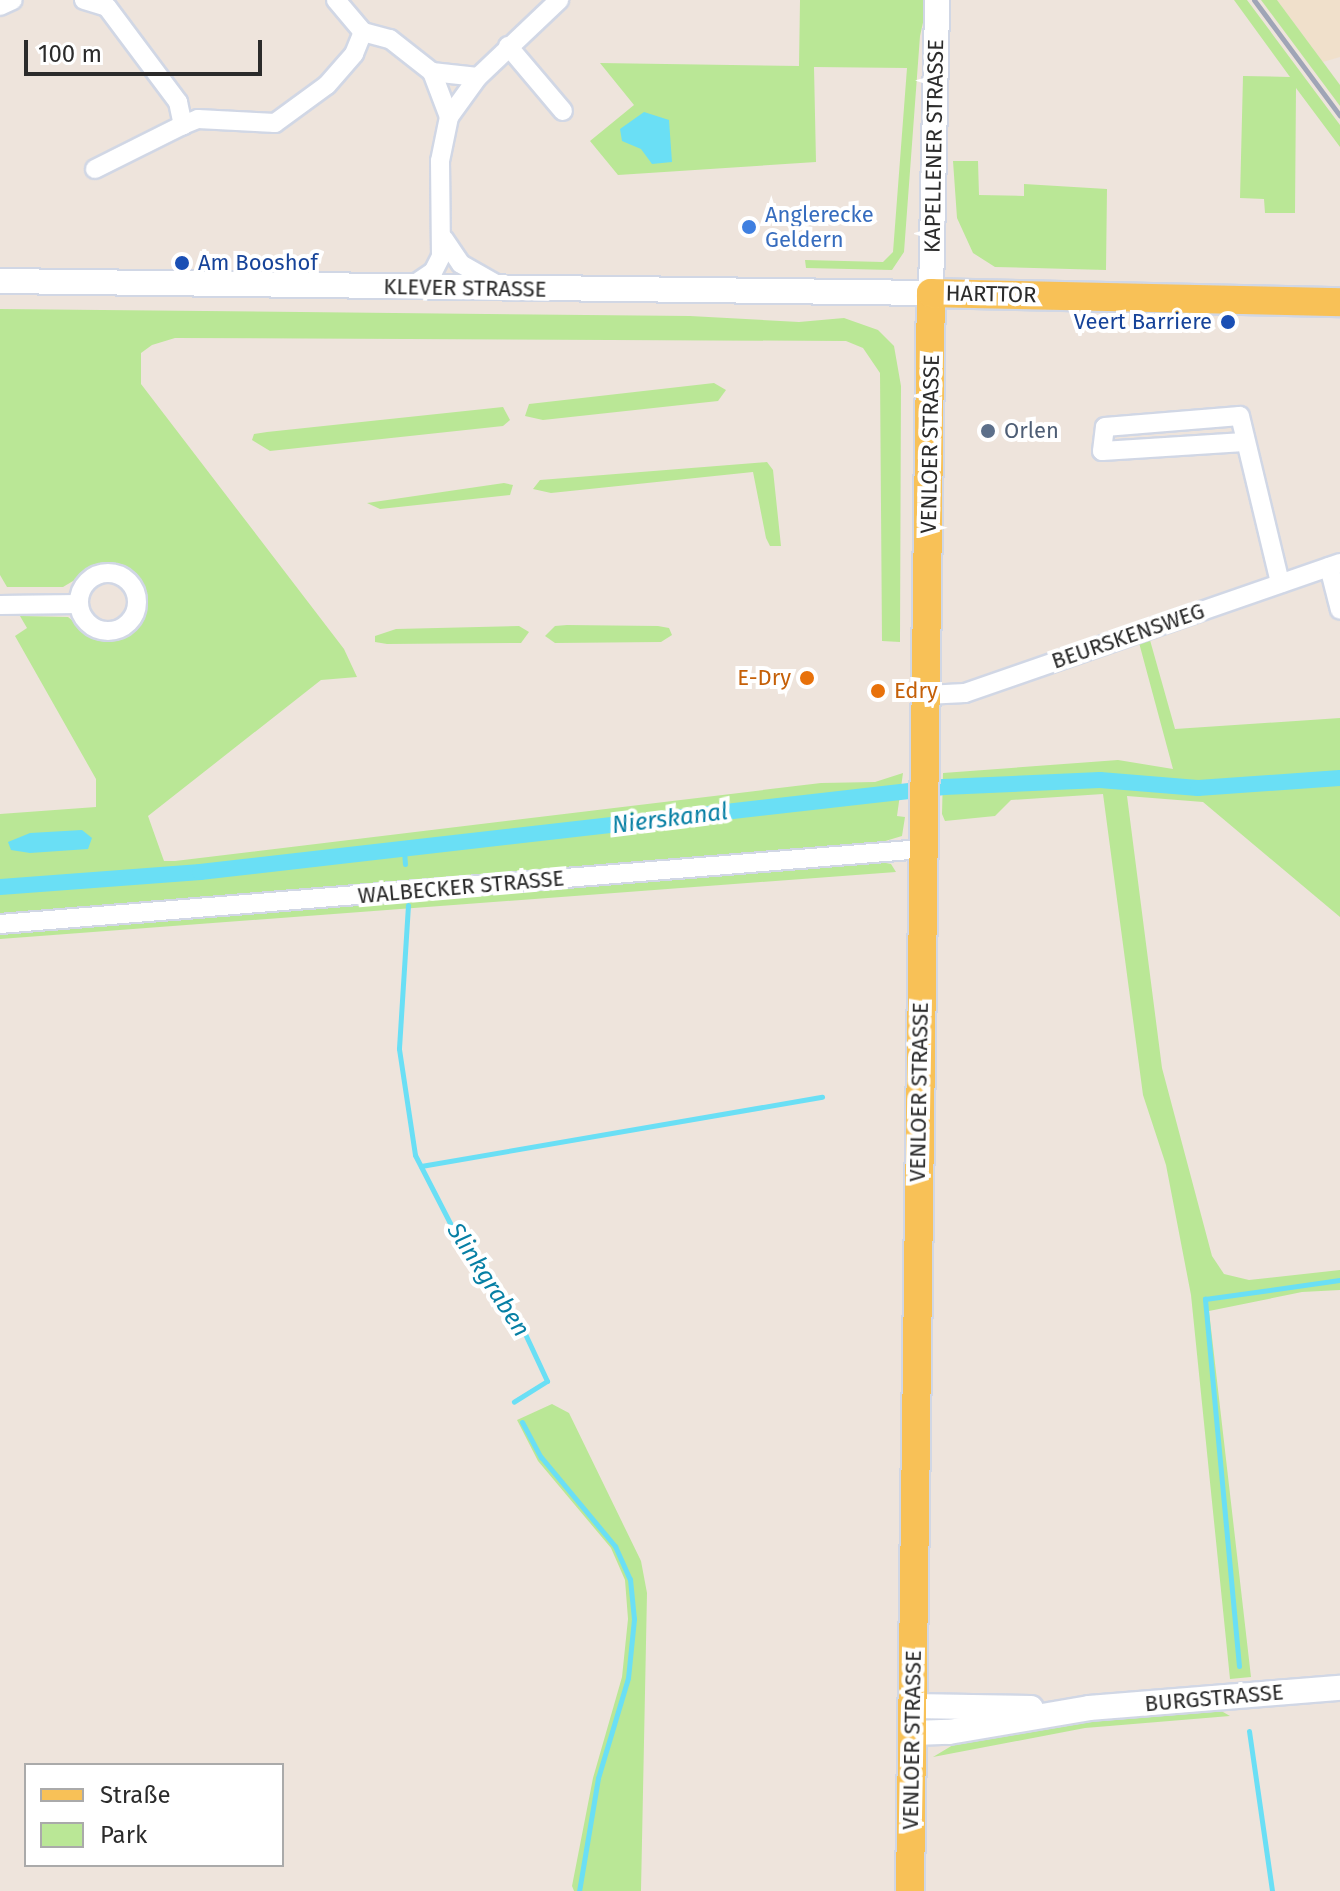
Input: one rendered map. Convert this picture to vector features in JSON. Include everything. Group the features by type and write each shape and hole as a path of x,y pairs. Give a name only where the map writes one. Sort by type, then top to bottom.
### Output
{"main road":[{"name":"KAPELLENER STRASSE","path":"931,293 937,0"},
{"name":"KLEVER STRASSE","path":"0,281 931,293"},
{"name":"HARTTOR","path":"931,293 1340,302"},
{"name":"VENLOER STRASSE","path":"910,1891 931,293"},
{"name":"BURGSTRASSE","path":"913,1719 949,1732 1089,1708 1340,1688"}],"street":[{"path":"0,6 13,0"},
{"path":"84,0 107,7 178,102 183,125"},
{"path":"336,0 363,32 390,39 424,61 432,72 449,117"},
{"path":"409,288 433,272 444,239 440,161 449,117 478,77 559,0"},
{"path":"95,169 198,119 275,123 327,85 354,54 363,32"},
{"path":"508,46 563,111"},
{"path":"432,72 478,77"},
{"path":"444,239 461,264 505,289"},
{"path":"1244,442 1102,451 1105,427 1240,416 1280,583"},
{"name":"BEURSKENSWEG","path":"926,695 965,693 1334,565 1340,610"},
{"path":"0,605 79,604"},
{"name":"WALBECKER STRASSE","path":"0,924 922,849"}],"shaded area":[{"path":"1277,0 1340,0 1340,57 1323,62"}],"green space":[{"path":"800,0 928,0 920,36 904,252 892,270 806,268 805,260 883,262 893,252 907,68 814,67 816,162 618,175 590,141 634,105 600,63 799,66"},
{"path":"1234,0 1247,0 1340,125 1340,147 1296,88 1295,213 1265,213 1264,199 1240,198 1243,76 1290,77"},
{"path":"1261,0 1277,0 1340,85 1340,106"},
{"path":"953,161 978,161 979,195 1024,196 1024,184 1107,189 1106,270 995,267 973,253 957,218"},
{"path":"0,309 690,316 799,322 844,318 878,330 894,346 901,386 900,642 882,641 880,373 863,348 846,341 175,338 152,345 141,353 141,384 344,649 357,677 321,680 148,816 164,861 175,861 821,783 875,782 903,773 897,816 905,817 902,836 872,845 0,915 0,814 96,807 96,779 15,636 27,628 20,616 68,617 87,632 108,638 139,622 145,601 135,576 117,565 98,566 63,587 7,587 0,575"},
{"path":"714,383 726,390 718,401 543,420 525,416 529,404"},
{"path":"503,407 510,420 503,426 270,451 252,440 254,434 267,432"},
{"path":"767,462 773,470 781,546 770,546 766,538 753,472 551,493 533,489 540,480"},
{"path":"504,483 513,485 510,495 380,509 367,503"},
{"path":"519,626 529,632 521,643 375,642 375,636 396,629"},
{"path":"555,626 658,626 669,628 672,635 661,642 555,643 545,636"},
{"path":"1148,633 1175,729 1340,718 1340,917 1203,802 1127,796 1162,1068 1212,1256 1224,1274 1249,1280 1340,1270 1340,1290 1302,1292 1209,1311 1251,1677 1230,1679 1191,1295 1166,1165 1143,1095 1103,794 1011,800 995,816 945,821 942,814 943,773 1118,760 1173,769 1138,639"},
{"path":"876,861 891,864 896,872 0,939 0,932"},
{"path":"552,1404 569,1413 641,1561 647,1593 641,1891 574,1891 572,1886 593,1778 622,1677 628,1619 625,1580 611,1548 538,1461 517,1420"},
{"path":"1216,1708 1230,1716 1085,1728 933,1757 958,1742 1087,1718"}],"water":[{"path":"644,112 669,120 672,162 652,164 641,149 622,141 620,129"},
{"path":"82,830 92,838 88,849 30,853 11,850 8,842 30,833"}],"waterway":[{"name":"Nierskanal","path":"0,887 200,872 944,787 1100,780 1198,788 1340,778"},
{"path":"404,850 405,864"},
{"name":"Slinkgraben","path":"408,905 399,1049 415,1155 469,1260 520,1323 547,1381 514,1402"},
{"path":"421,1166 822,1097"},
{"path":"1239,1666 1205,1299 1340,1280"},
{"path":"522,1422 541,1457 615,1546 630,1579 634,1619 628,1678 598,1778 579,1891"},
{"path":"1249,1731 1272,1891"}],"railway":[{"path":"1254,0 1340,116"}],"place":[{"name":"Anglerecke Geldern","path":"749,227"},
{"name":"Am Booshof","path":"182,263"},
{"name":"Veert Barriere","path":"1228,322"},
{"name":"Orlen","path":"988,431"},
{"name":"E-Dry","path":"807,678"},
{"name":"Edry","path":"878,691"}]}
